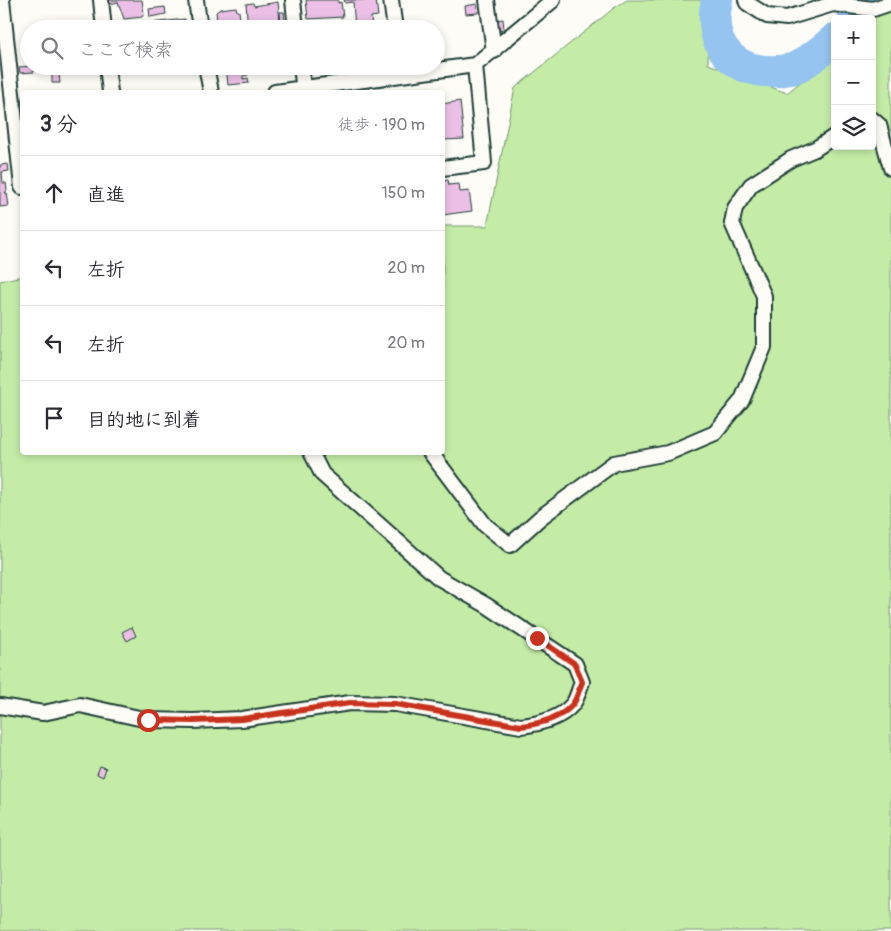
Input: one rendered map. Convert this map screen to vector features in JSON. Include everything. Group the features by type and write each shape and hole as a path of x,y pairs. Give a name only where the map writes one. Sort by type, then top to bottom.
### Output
{"street":[{"path":"2,0 20,127"},
{"path":"101,0 103,20"},
{"path":"196,0 199,20"},
{"path":"292,0 295,20"},
{"path":"391,0 394,20"},
{"path":"487,0 494,51"},
{"path":"445,67 475,65 553,0"},
{"path":"746,0 747,3 767,16 787,18 836,3 873,9 891,3"},
{"path":"445,168 484,163 475,65"},
{"path":"108,75 110,90"},
{"path":"208,75 211,90"},
{"path":"302,75 304,90"},
{"path":"309,90 381,75"},
{"path":"876,122 879,125 891,168"},
{"path":"432,455 485,525 510,546 541,517 614,463 668,453 715,433 742,400 764,347 764,296 732,223 735,208 751,185 791,159 815,149 831,139"},
{"path":"0,706 43,713 80,705 148,720 193,721 242,719 350,703 395,704 521,726 538,724 553,718 573,704 582,682 575,664 486,605 439,578 322,474 313,455"}],"green space":[{"path":"627,0 709,0 708,64 787,93 831,57 831,150 876,150 875,15 880,0 891,0 891,931 0,931 0,281 20,276 20,455 445,455 445,226 487,226 515,88 614,8"}],"building":[{"path":"109,0 142,0 144,14 142,17 124,19 118,2 110,4"},
{"path":"306,0 338,0 338,3 341,2 343,17 308,19"},
{"path":"344,0 376,0 378,16 371,17 371,20 354,20 353,2 345,3"},
{"path":"278,2 280,20 247,20 246,4 253,3 254,6"},
{"path":"477,4 478,13 466,14 465,6"},
{"path":"165,7 166,14 150,17 149,9"},
{"path":"236,7 237,11 239,11 240,20 217,20 216,12 220,9"},
{"path":"280,12 284,12 285,20 281,20"},
{"path":"503,19 504,29 496,30 495,20"},
{"path":"52,75 59,75 60,83 52,83"},
{"path":"227,75 248,75 243,76 243,79 248,78 249,83 228,85"},
{"path":"430,88 430,90 410,90"},
{"path":"460,101 464,139 445,140 445,104"},
{"path":"8,164 9,171 2,172 3,183 6,183 7,190 5,193 7,193 9,206 0,207 0,165"},
{"path":"445,180 448,180 449,185 459,184 460,192 469,191 472,211 445,215"},
{"path":"132,627 136,636 127,641 122,632"},
{"path":"100,766 106,768 103,777 97,774"}],"waterway":[{"path":"717,0 715,18 717,34 722,47 731,58 743,65 757,70 791,69 807,61 831,42"},
{"path":"856,15 862,0"}],"route":[{"path":"148,720 242,719 350,703 395,704 521,726 538,724 553,718 573,704 582,682 575,664 537,638"}]}
